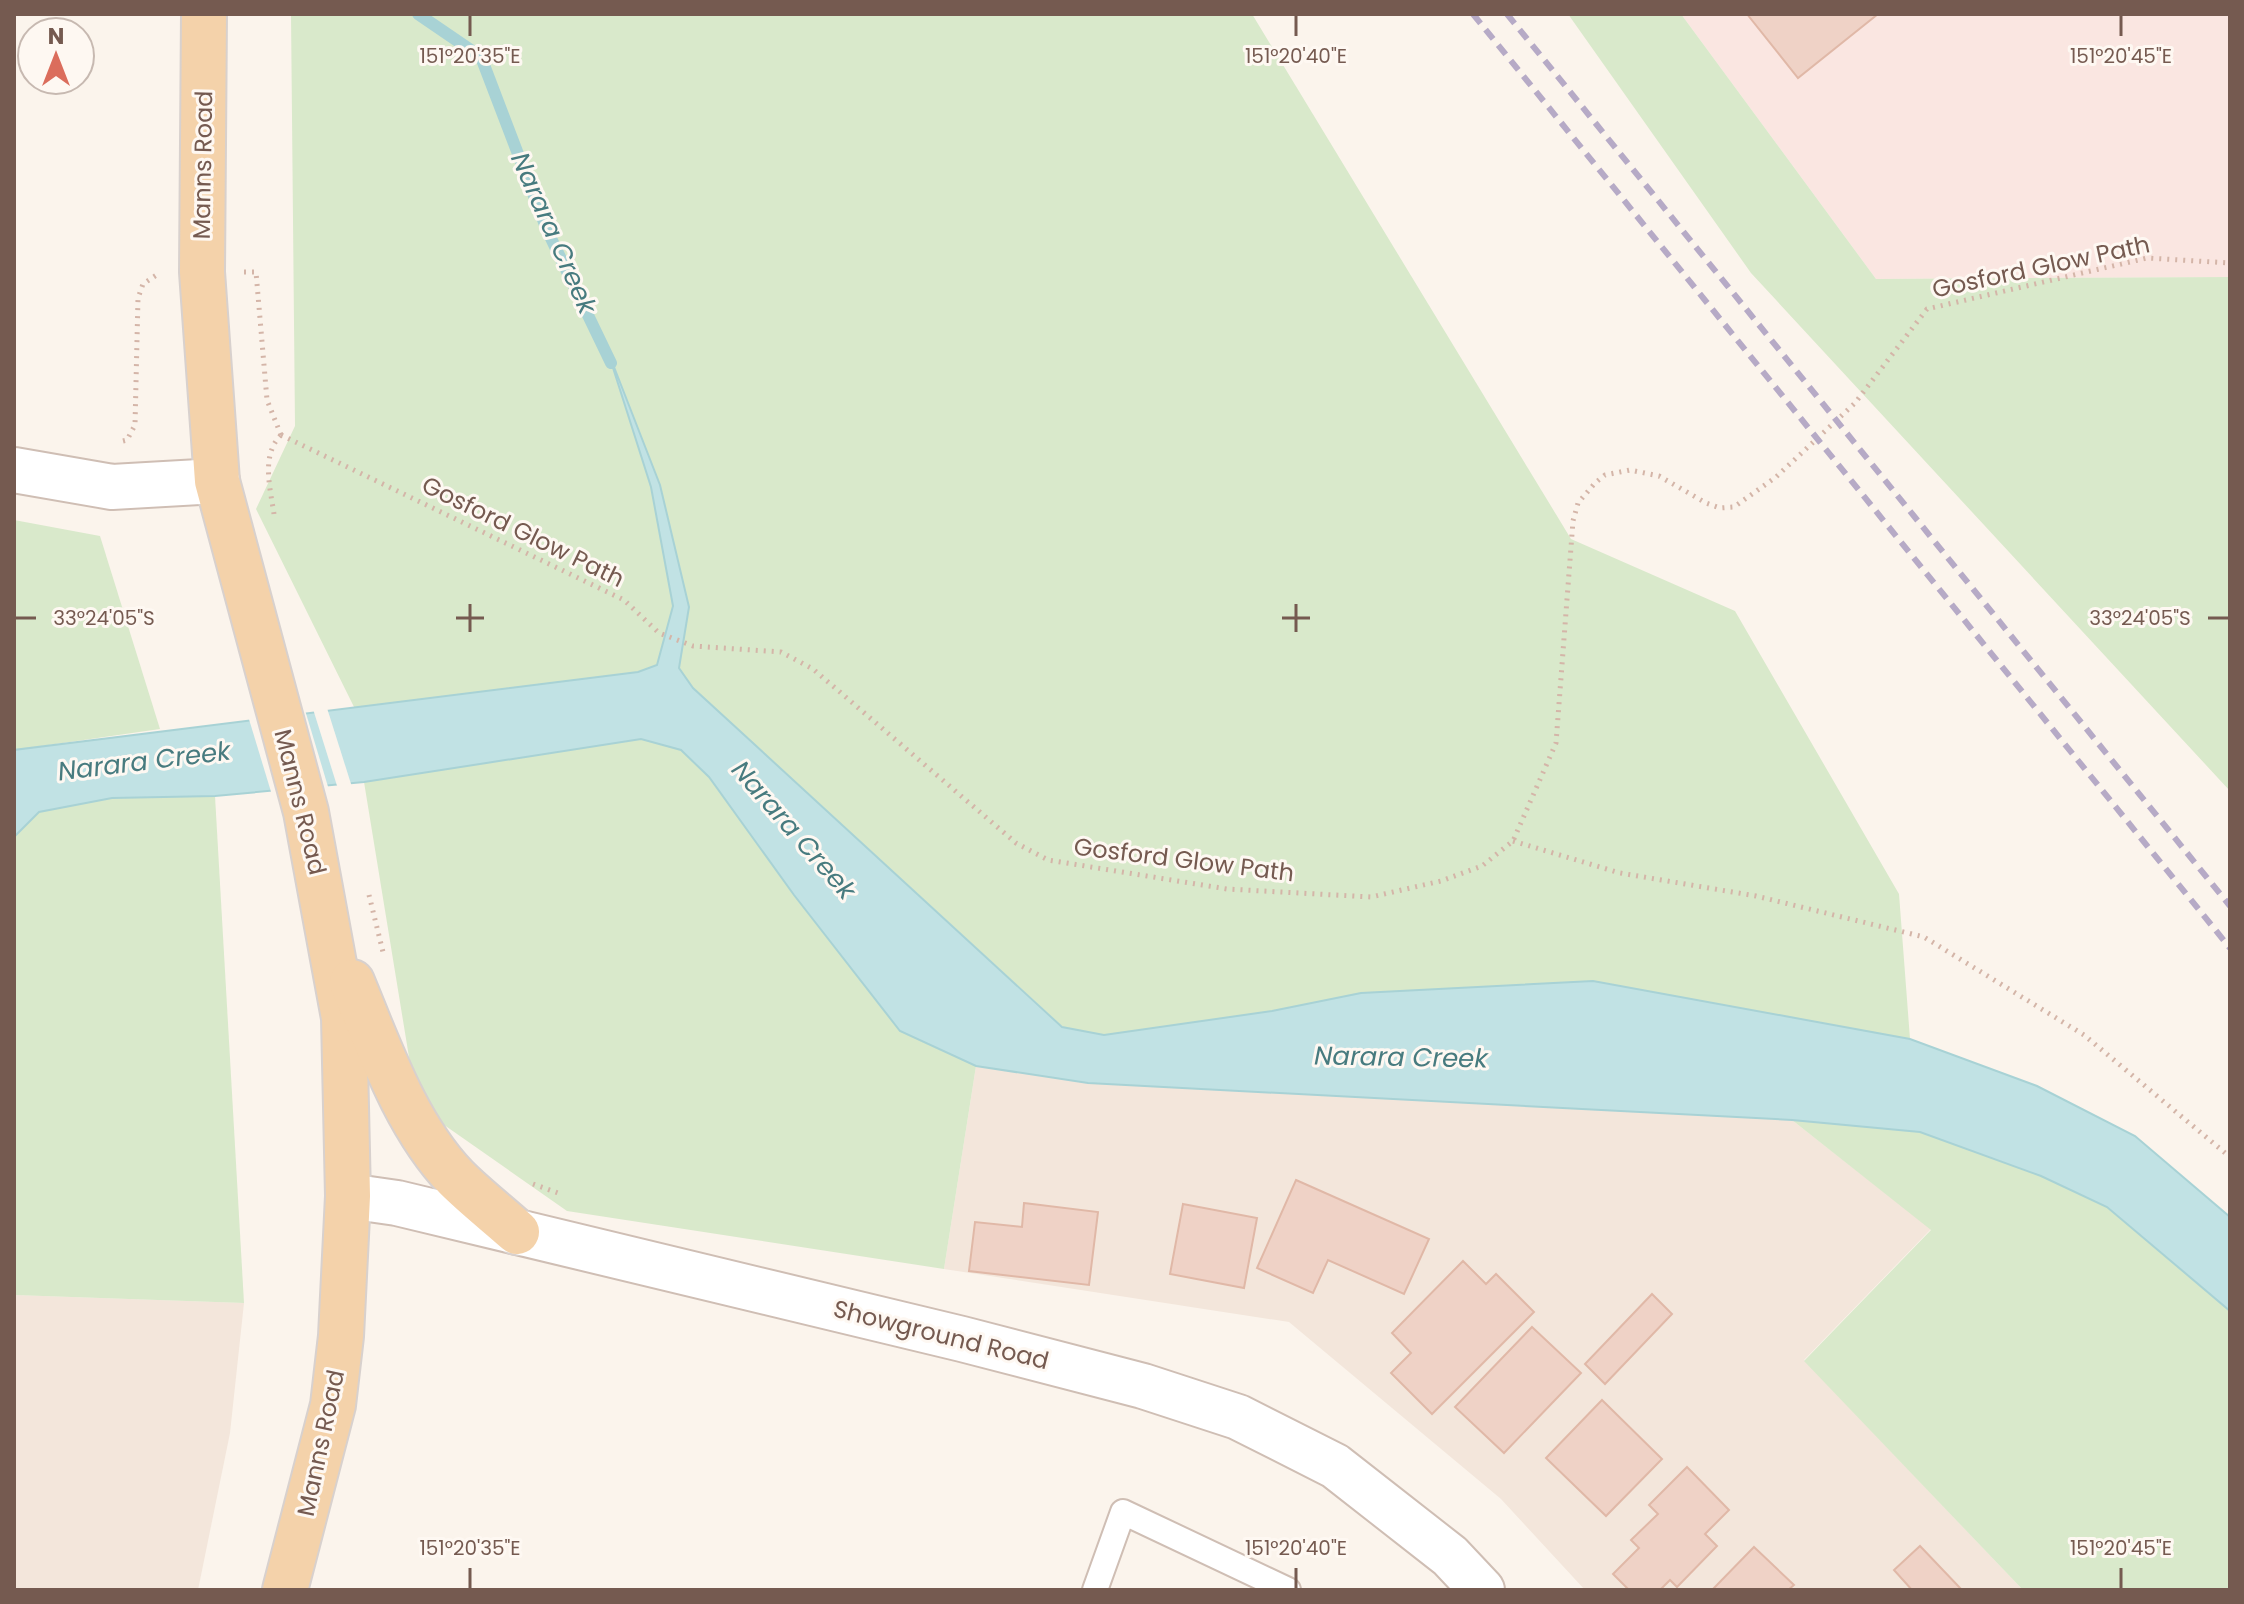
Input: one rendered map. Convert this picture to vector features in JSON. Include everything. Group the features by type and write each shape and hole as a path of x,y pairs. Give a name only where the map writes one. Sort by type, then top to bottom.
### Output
{"main road":[{"name":"Manns Road","path":"204,14 202,272 217,481 306,812 344,1018 348,1196 341,1336 333,1405 285,1590"},
{"path":"329,928 384,1059 422,1130 455,1177 517,1232"}],"street":[{"path":"14,470 112,487 217,481"},
{"name":"Showground Road","path":"348,1196 397,1203 962,1339 1143,1386 1238,1417 1335,1466 1450,1556 1482,1590"}],"lane":[{"path":"1095,1590 1123,1512 1288,1590"}],"path":[{"name":"Gosford Glow Path","path":"202,272 256,272 267,400 281,435 624,600 659,633 693,646 781,652 813,669 1016,843 1048,860 1227,889 1371,897 1441,881 1482,866 1513,841 1556,743 1573,521 1578,503 1595,483 1617,472 1643,472 1659,476 1706,503 1734,507 1776,477 1855,403 1927,309 2147,258 2230,263"},
{"path":"127,440 135,425 134,341 138,298 143,284 157,274 202,272"},
{"path":"1513,841 1620,873 1756,896 1924,937 2084,1035 2230,1157"},
{"path":"369,892 383,953"},
{"path":"527,1182 566,1196"}],"shaded area":[{"path":"1681,14 2230,14 2230,283 2227,277 1876,279"},
{"path":"976,1066 1088,1083 1792,1120 1931,1229 1804,1360 2023,1590 1585,1590 1501,1499 1289,1322 944,1269"},
{"path":"14,1295 244,1303 230,1433 198,1590 14,1590"}],"green space":[{"path":"291,14 1252,14 1571,539 1735,611 1899,894 1910,1039 1593,981 1361,993 1272,1011 1104,1035 1063,1027 693,688 679,668 689,607 660,485 613,366 651,487 673,607 657,665 638,672 355,709 256,509 295,426"},
{"path":"1568,14 1681,14 1876,279 2228,277 2230,791 1751,273"},
{"path":"14,520 100,536 160,729 14,750"},
{"path":"640,739 681,750 709,777 900,1031 976,1066 944,1269 567,1211 417,1106 364,782"},
{"path":"215,796 244,1303 14,1295 14,837 39,812 112,798"},
{"path":"1792,1120 1920,1132 2041,1176 2107,1207 2230,1311 2230,1590 2023,1590 1804,1361 1931,1230"}],"water":[{"path":"607,349 660,485 689,607 679,668 693,688 1062,1027 1104,1035 1272,1011 1361,993 1593,981 1910,1039 2037,1086 2135,1136 2230,1217 2230,1311 2107,1207 2041,1176 1920,1132 1792,1120 1088,1083 976,1066 900,1031 794,895 709,777 681,750 641,739 364,782 215,796 112,798 39,812 14,837 14,750 638,672 657,665 673,606 651,487"}],"pier":[{"path":"327,708 352,787 338,789 313,709"},
{"path":"305,710 329,790 272,795 248,716"}],"building":[{"path":"1747,14 1878,14 1798,78"},
{"path":"1296,1180 1429,1239 1404,1294 1328,1260 1313,1293 1257,1268"},
{"path":"1024,1203 1098,1212 1089,1285 969,1271 975,1222 1022,1227"},
{"path":"1183,1204 1257,1218 1244,1288 1170,1274"},
{"path":"1463,1261 1486,1284 1496,1274 1534,1312 1432,1414 1391,1373 1411,1353 1392,1333"},
{"path":"1652,1294 1672,1314 1605,1384 1585,1364"},
{"path":"1532,1327 1581,1373 1504,1453 1455,1407"},
{"path":"1602,1400 1662,1459 1606,1516 1546,1458"},
{"path":"1687,1467 1729,1510 1705,1534 1717,1546 1677,1587 1670,1580 1660,1590 1629,1590 1613,1574 1639,1548 1631,1540 1658,1514 1649,1505"},
{"path":"1920,1546 1962,1590 1912,1590 1894,1570"},
{"path":"1754,1547 1794,1585 1788,1590 1712,1590"}],"waterway":[{"name":"Narara Creek","path":"418,14 481,57 547,230 611,363"}],"railway":[{"path":"1473,14 2230,948"},
{"path":"1507,14 2230,906"}]}
